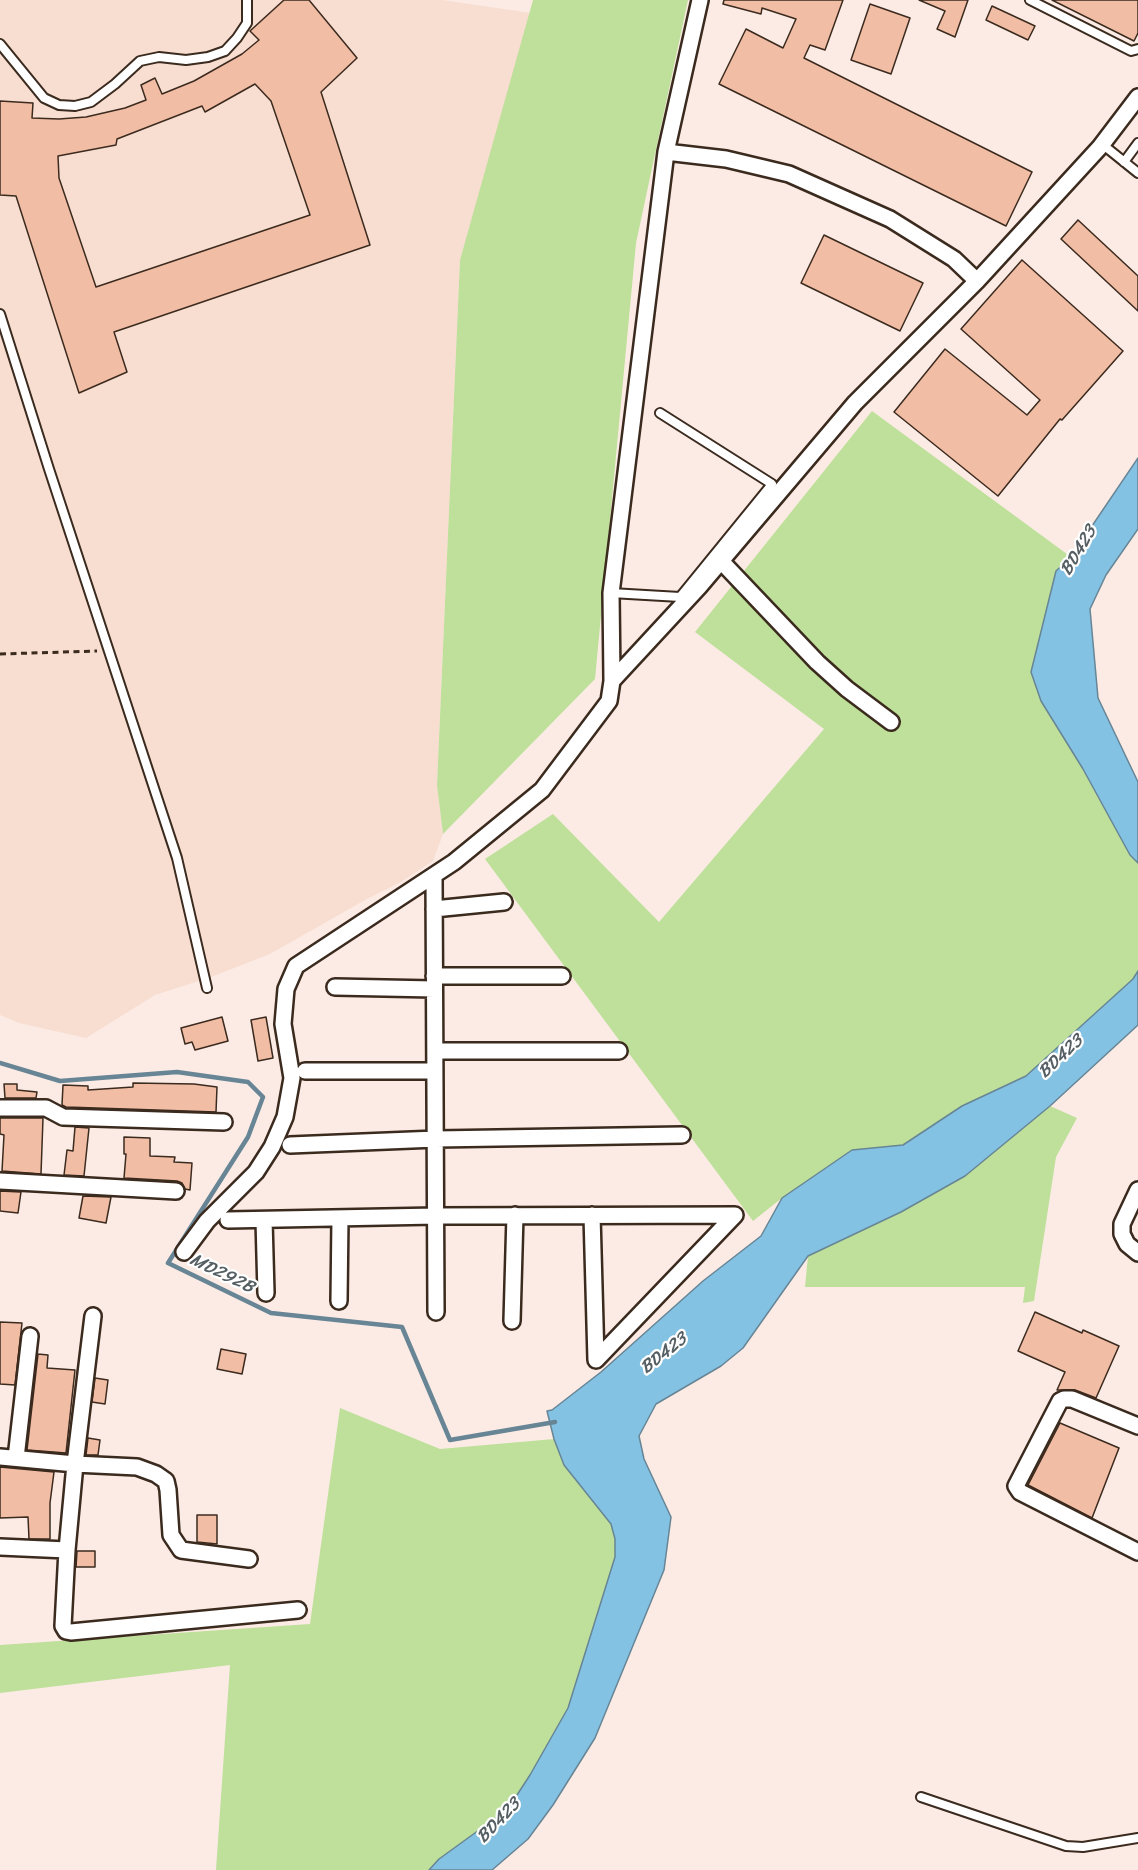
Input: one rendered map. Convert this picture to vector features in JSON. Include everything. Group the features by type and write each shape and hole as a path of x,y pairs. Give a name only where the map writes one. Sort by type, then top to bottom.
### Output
{"street":[{"path":"184,1252 207,1221 256,1172 272,1147 285,1117 291,1078 284,1024 286,989 296,966 454,862 542,790 609,701 612,681 611,593 666,152 700,0"},
{"path":"612,681 721,561 753,516 855,403 976,281 1101,144 1138,97"},
{"path":"666,152 726,159 789,174 890,219 954,259 976,281"},
{"path":"721,561 817,662 847,689 891,722"},
{"path":"434,876 436,1312"},
{"path":"434,909 504,902"},
{"path":"335,987 562,976"},
{"path":"435,1051 619,1051"},
{"path":"305,1071 435,1071"},
{"path":"0,1108 46,1108 63,1117 224,1122"},
{"path":"290,1146 436,1139 682,1136"},
{"path":"0,1182 176,1191"},
{"path":"1138,1190 1122,1224 1122,1234 1127,1244 1138,1253"},
{"path":"512,1321 515,1215"},
{"path":"228,1220 515,1215 592,1215 735,1215 596,1360 592,1215"},
{"path":"339,1301 340,1218"},
{"path":"264,1220 266,1293"},
{"path":"93,1316 67,1550 63,1626 66,1631 298,1610"},
{"path":"16,1458 30,1336"},
{"path":"1138,1426 1072,1399 1064,1399 1060,1401 1016,1486 1020,1492 1138,1552"},
{"path":"0,1457 137,1467 156,1474 166,1481 171,1535 181,1550 249,1559"},
{"path":"0,1546 67,1550"}],"lane":[{"path":"0,44 44,98 59,105 75,106 91,102 140,61 159,57 186,60 208,57 225,51 247,23 247,0"},
{"path":"1030,0 1131,51 1138,49"},
{"path":"1124,162 1138,143"},
{"path":"1101,144 1138,173"},
{"path":"0,314 177,858 207,988"},
{"path":"611,593 680,597 753,516 772,484 660,414"},
{"path":"921,1797 1066,1846 1083,1847 1138,1838"}],"path":[{"path":"0,654 108,650"}],"shaded area":[{"path":"0,0 442,0 531,13 460,260 437,784 443,834 433,861 401,882 270,954 211,977 155,995 86,1038 19,1023 0,1015"}],"green space":[{"path":"533,0 688,0 636,243 595,679 443,834 437,785 460,260"},
{"path":"872,411 1071,557 1056,571 1041,701 1083,769 1130,855 1138,863 1138,971 1133,979 1026,1076 962,1106 903,1145 852,1150 753,1221 485,859 553,814 659,922 824,729 695,632"},
{"path":"1050,1106 1077,1118 1056,1157 1034,1301 1023,1303 1025,1287 805,1287 808,1256 901,1212 965,1176"},
{"path":"340,1408 440,1449 554,1439 564,1465 611,1524 615,1539 615,1557 568,1708 517,1795 497,1817 439,1859 429,1870 216,1870 230,1665 0,1693 0,1645 310,1624"}],"water":[{"name":"BD423","path":"1138,458 1138,529 1106,575 1090,609 1098,698 1138,782 1138,863 1130,855 1083,769 1041,701 1031,672 1056,571 1071,557"},
{"name":"BD423","path":"1138,971 1138,1025 1050,1106 965,1176 901,1212 808,1256 743,1348 721,1366 656,1404 639,1436 644,1459 671,1517 664,1570 595,1738 553,1805 528,1839 492,1870 429,1870 439,1859 497,1817 517,1795 530,1775 568,1708 615,1557 615,1539 611,1524 564,1465 547,1411 552,1410 601,1372 703,1281 761,1236 782,1198 852,1150 903,1145 962,1106 1026,1076 1133,979"}],"building":[{"path":"284,0 309,0 357,58 321,92 370,245 114,332 127,372 79,393 16,196 0,195 0,101 33,103 32,118 86,117 125,108 146,100 141,85 155,78 162,94 194,81 242,54 259,40 250,31","holes":["255,84 271,101 310,215 96,287 59,178 58,156 116,145 117,139 202,106 205,112"]},
{"path":"724,0 843,0 825,50 810,45 804,58 1032,172 1006,226 719,84 746,29 783,48 796,19 762,8 761,14 723,4"},
{"path":"919,0 968,0 955,37 937,29 945,11"},
{"path":"1052,0 1138,0 1138,33 1134,41"},
{"path":"870,4 910,18 891,74 851,60"},
{"path":"992,6 1035,26 1028,40 986,20"},
{"path":"1078,220 1138,276 1138,311 1061,239"},
{"path":"824,235 923,283 900,331 801,283"},
{"path":"1022,260 1123,351 1062,420 1060,419 998,496 894,412 945,349 1027,415 1040,400 961,329"},
{"path":"222,1017 228,1041 195,1050 192,1042 185,1044 181,1028"},
{"path":"266,1017 273,1058 258,1061 251,1020"},
{"path":"133,1083 194,1084 217,1087 216,1112 66,1107 62,1105 63,1085 88,1086 88,1090 133,1087"},
{"path":"4,1084 17,1084 17,1090 37,1092 36,1098 5,1098"},
{"path":"0,1118 43,1118 41,1174 2,1171 4,1135 0,1134"},
{"path":"75,1127 89,1128 84,1176 64,1175 67,1150 73,1151"},
{"path":"124,1137 150,1138 150,1156 175,1157 174,1162 192,1163 190,1190 185,1189 182,1183 177,1181 124,1178 126,1154 124,1154"},
{"path":"0,1191 21,1192 18,1213 0,1211"},
{"path":"83,1196 111,1197 106,1223 79,1218"},
{"path":"1035,1312 1082,1333 1083,1330 1119,1346 1096,1398 1075,1390 1057,1390 1065,1372 1018,1351"},
{"path":"0,1322 22,1323 15,1385 0,1384"},
{"path":"221,1349 246,1354 242,1374 217,1369"},
{"path":"38,1354 48,1355 47,1368 75,1370 66,1453 27,1450"},
{"path":"95,1378 108,1380 105,1404 92,1402"},
{"path":"1060,1423 1119,1448 1092,1518 1028,1485"},
{"path":"88,1438 100,1440 98,1455 86,1455"},
{"path":"0,1467 54,1472 50,1503 50,1539 29,1539 28,1517 0,1518"},
{"path":"197,1515 217,1515 217,1544 197,1542"},
{"path":"77,1551 95,1551 95,1567 76,1567"}],"waterway":[{"name":"MD292B","path":"0,1063 60,1081 177,1072 248,1082 263,1097 248,1137 168,1263 271,1313 402,1327 450,1440 555,1422"}]}
